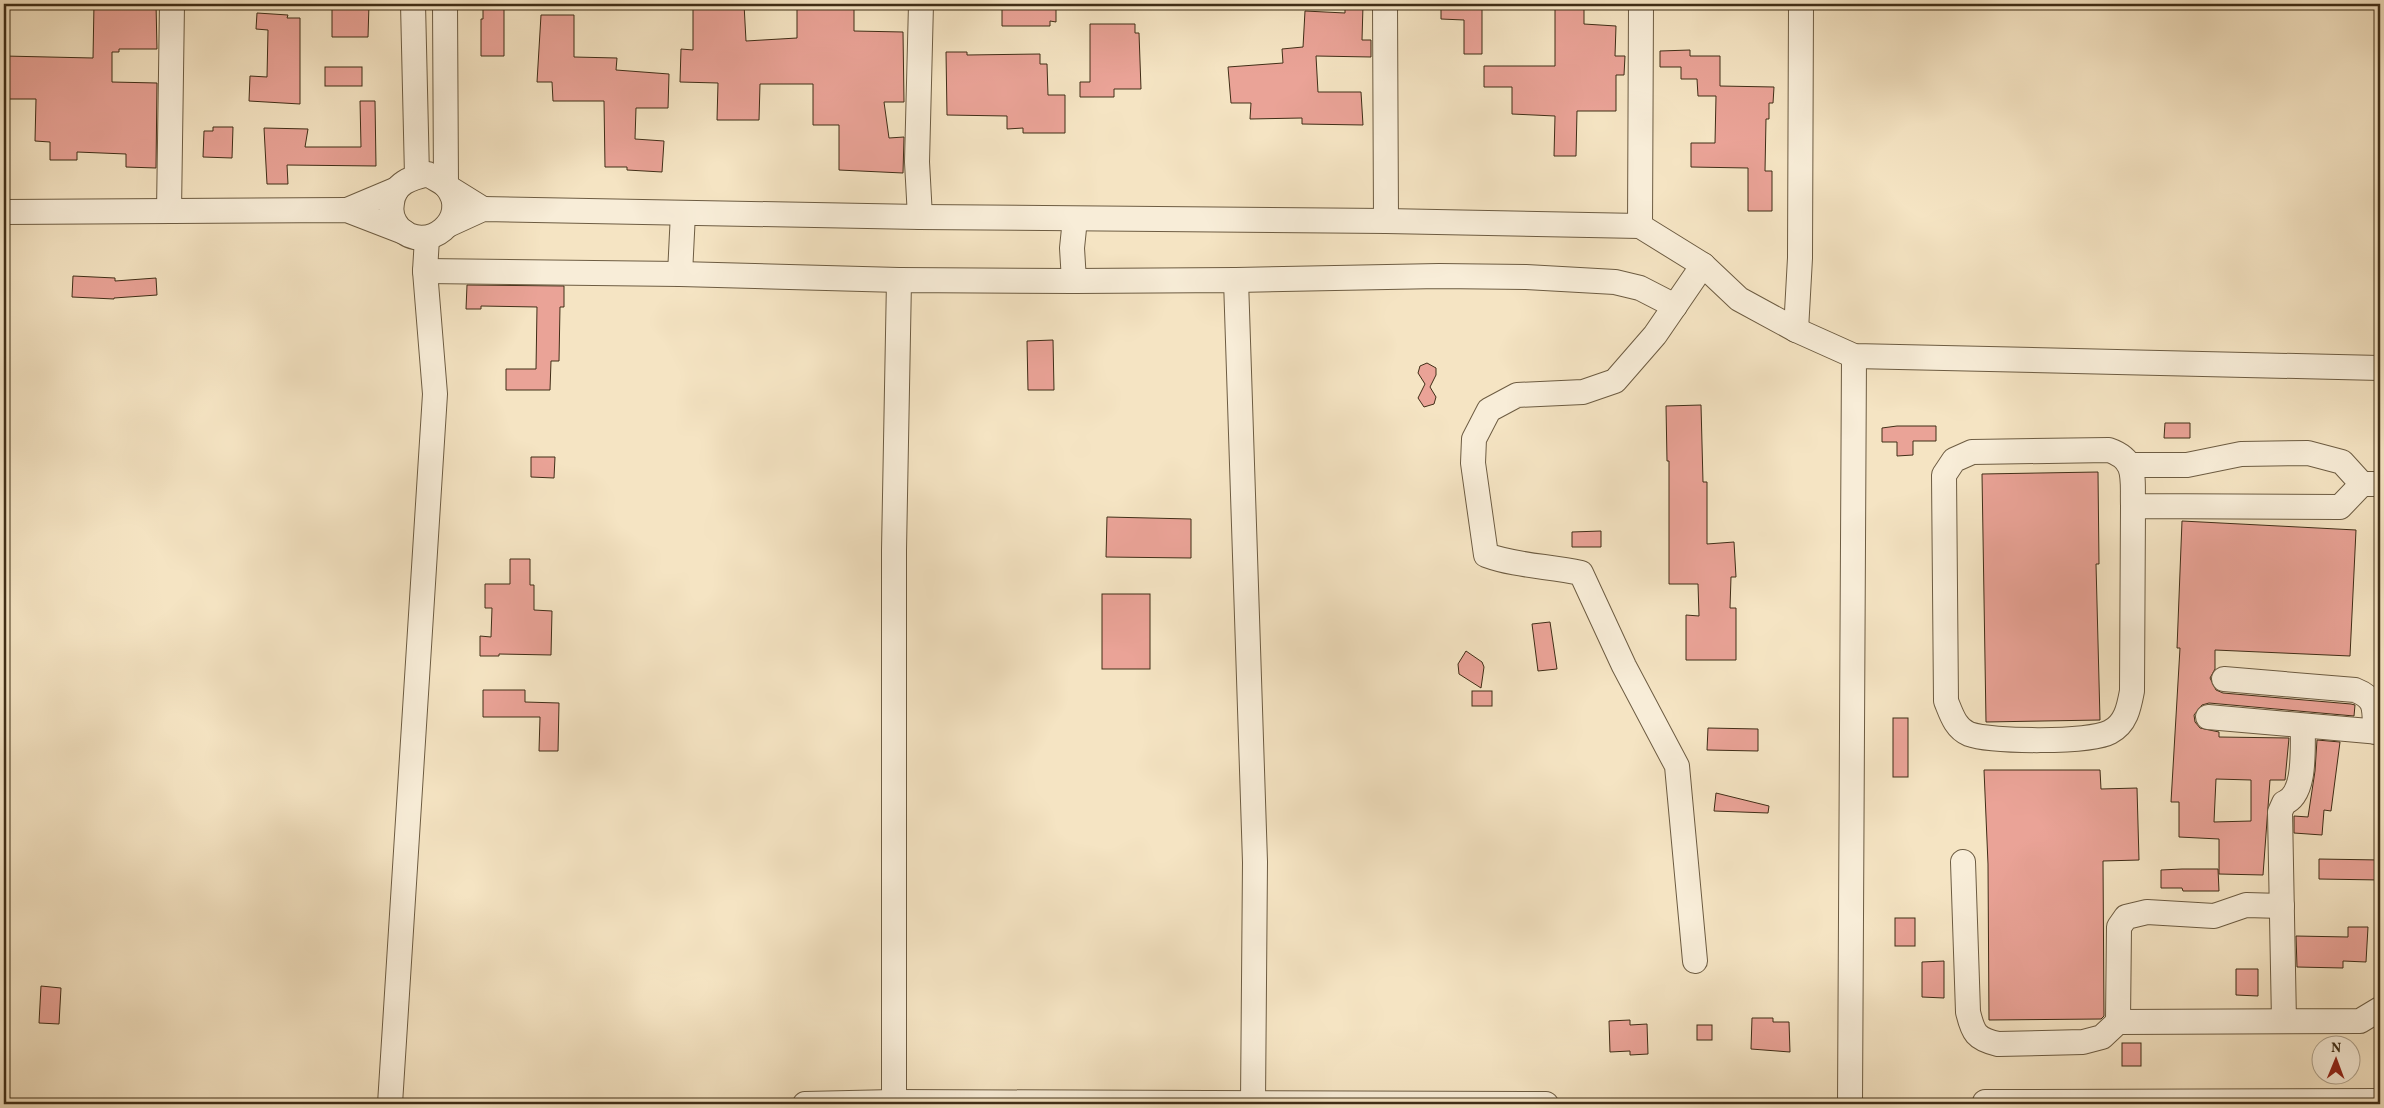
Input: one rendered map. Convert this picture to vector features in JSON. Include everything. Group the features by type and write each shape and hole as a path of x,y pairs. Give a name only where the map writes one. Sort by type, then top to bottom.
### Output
{"street":[{"path":"168,211 172,4"},
{"path":"413,4 417,176"},
{"path":"4,212 347,210 411,236 427,238 442,232 453,216 454,206 452,195 446,186 445,4"},
{"path":"920,217 916,162 921,4"},
{"path":"1385,4 1386,220"},
{"path":"1641,4 1640,226 1688,286"},
{"path":"1796,330 1800,258 1801,4"},
{"path":"404,232 397,225 391,207 397,189 403,182 417,176 428,174 483,209"},
{"path":"347,210 397,189"},
{"path":"448,225 483,209 1076,219 1386,220 1640,226"},
{"path":"681,269 683,213"},
{"path":"1073,276 1072,248 1076,219"},
{"path":"391,1103 435,394 425,271 427,238"},
{"path":"425,271 681,269 899,280 1073,276 1236,280 1439,276 1526,277 1615,282 1640,288 1688,286 1738,299 1796,330 1854,356 2380,368"},
{"path":"894,1102 894,550 899,280"},
{"path":"1236,280 1255,862 1253,1102"},
{"path":"1688,286 1655,335 1614,381 1583,392 1517,395 1489,410 1474,439 1473,463 1486,555 1507,563 1546,566 1581,573 1624,666 1677,766 1695,961"},
{"path":"1850,1104 1854,356"},
{"path":"2109,450 2122,454 2131,464 2133,506 2132,690 2128,714 2111,732 2093,738 1992,739 1968,733 1955,722 1946,701 1944,475 1954,460 1972,452 2109,450"},
{"path":"2131,464 2187,465 2241,454 2308,453 2342,462 2371,484 2340,507 2133,506"},
{"path":"2208,718 2378,732 2371,699 2355,690 2224,679"},
{"path":"2284,1021 2280,812 2284,803 2292,800 2297,792 2301,778 2303,726"},
{"path":"1963,862 1968,1012 1972,1031 1985,1041 1998,1044 2083,1042 2102,1037 2118,1022 2360,1021 2380,1009"},
{"path":"2118,1022 2119,927 2126,917 2147,912 2214,916 2246,905 2282,906"},
{"path":"1984,1102 2380,1101"},
{"path":"805,1104 894,1102 1253,1102 1546,1104"}],"building":[{"path":"94,4 156,4 157,49 119,49 119,52 112,52 112,82 157,83 156,168 126,167 126,154 77,152 77,160 50,160 50,142 35,141 36,99 4,99 4,56 93,58"},
{"path":"332,4 369,4 368,37 332,37"},
{"path":"483,4 504,4 504,56 481,56"},
{"path":"693,4 744,4 746,41 797,38 797,4 854,4 854,31 903,32 904,102 884,102 889,138 904,137 903,173 839,170 839,125 813,125 813,84 760,84 759,120 717,120 718,83 680,82 681,49 693,50"},
{"path":"1002,4 1056,4 1056,22 1050,21 1050,26 1002,26"},
{"path":"1441,4 1482,4 1482,54 1464,54 1464,20 1441,19"},
{"path":"1555,4 1584,4 1584,24 1616,26 1615,56 1625,56 1624,75 1616,75 1616,111 1577,111 1576,156 1554,156 1555,116 1512,114 1512,87 1484,87 1484,66 1555,66"},
{"path":"1345,5 1363,5 1362,40 1371,40 1371,57 1316,56 1318,92 1361,92 1363,125 1302,124 1302,118 1250,119 1251,103 1231,103 1228,67 1283,63 1282,49 1303,47 1305,11 1345,13"},
{"path":"257,13 288,15 287,18 300,18 300,104 249,101 250,76 267,77 268,30 256,29"},
{"path":"541,15 574,15 574,57 617,58 616,70 669,74 668,108 636,108 635,139 664,141 662,172 627,170 627,167 605,167 604,101 553,101 552,82 537,82"},
{"path":"1090,24 1135,24 1135,33 1139,33 1141,89 1114,89 1114,97 1080,97 1080,82 1090,82"},
{"path":"1690,50 1690,56 1720,56 1720,86 1774,87 1773,103 1769,103 1769,119 1766,119 1765,171 1772,171 1772,211 1748,211 1748,168 1691,167 1691,143 1715,143 1716,96 1698,96 1697,79 1681,79 1681,67 1660,67 1660,51"},
{"path":"946,52 967,52 967,55 1040,54 1040,64 1047,64 1048,95 1065,95 1065,133 1023,133 1023,128 1007,129 1007,116 947,115"},
{"path":"325,67 362,67 362,86 325,86"},
{"path":"360,101 375,101 376,166 287,165 288,184 267,184 264,128 308,129 305,147 361,147"},
{"path":"213,127 233,127 232,158 203,157 204,131 213,131"},
{"path":"73,276 115,278 115,281 156,278 157,295 114,299 72,297"},
{"path":"467,285 564,286 564,307 560,307 559,361 551,361 550,390 506,390 506,369 536,369 537,307 481,306 481,309 466,309"},
{"path":"1053,340 1054,390 1028,390 1027,341"},
{"path":"1427,363 1436,368 1436,375 1430,387 1436,397 1434,404 1424,407 1418,398 1425,384 1418,373 1420,366"},
{"path":"1701,405 1703,482 1707,482 1707,544 1734,542 1736,577 1731,577 1730,608 1736,608 1736,660 1686,660 1686,615 1699,616 1698,584 1669,584 1669,461 1667,461 1666,406"},
{"path":"2165,423 2190,423 2190,438 2164,438"},
{"path":"1936,426 1936,441 1913,441 1913,455 1897,456 1897,442 1882,442 1882,428"},
{"path":"531,457 555,457 554,478 531,477"},
{"path":"2098,472 2099,564 2096,564 2100,720 1986,722 1982,474"},
{"path":"1107,517 1191,519 1191,558 1106,557"},
{"path":"2182,521 2356,530 2350,656 2215,650 2215,669 2210,678 2216,690 2223,693 2351,704 2355,705 2354,716 2209,703 2202,705 2194,715 2195,722 2200,728 2219,732 2219,737 2289,738 2285,780 2270,780 2263,875 2219,874 2219,839 2179,837 2179,802 2171,802 2180,648 2177,648","holes":["2216,779 2251,780 2251,821 2214,822"]},
{"path":"1601,531 1601,547 1572,547 1572,532"},
{"path":"510,559 530,559 530,585 534,585 534,610 552,611 551,655 499,654 499,656 480,656 480,636 491,637 492,608 485,608 485,584 510,584"},
{"path":"1102,594 1150,594 1150,669 1102,669"},
{"path":"1550,622 1557,669 1538,671 1532,624"},
{"path":"1466,651 1482,662 1484,667 1481,688 1459,674 1458,664"},
{"path":"483,690 525,690 525,702 559,703 558,751 539,751 540,717 483,717"},
{"path":"1472,691 1492,691 1492,706 1472,706"},
{"path":"1893,718 1908,718 1908,777 1893,777"},
{"path":"1708,728 1758,729 1758,751 1707,750"},
{"path":"2317,740 2340,742 2331,811 2324,810 2322,835 2294,833 2294,816 2308,817 2315,771"},
{"path":"1984,770 2100,770 2101,789 2137,788 2139,860 2103,861 2104,1016 2101,1019 1989,1020 1988,864"},
{"path":"1716,793 1769,806 1768,813 1714,811"},
{"path":"2319,859 2380,860 2380,880 2319,879"},
{"path":"2218,869 2219,891 2183,891 2182,888 2161,888 2161,870"},
{"path":"1895,918 1915,918 1915,946 1895,946"},
{"path":"2348,927 2368,927 2366,962 2343,961 2343,968 2297,967 2296,936 2348,937"},
{"path":"1944,961 1944,998 1922,997 1922,962"},
{"path":"2236,969 2258,969 2258,996 2236,995"},
{"path":"41,986 61,988 59,1024 39,1023"},
{"path":"1752,1018 1773,1018 1773,1022 1789,1022 1790,1052 1751,1049"},
{"path":"1630,1020 1630,1025 1647,1024 1648,1054 1630,1055 1630,1051 1610,1052 1609,1021"},
{"path":"1697,1025 1712,1025 1712,1040 1697,1040"},
{"path":"2122,1043 2141,1043 2141,1066 2122,1066"}]}
